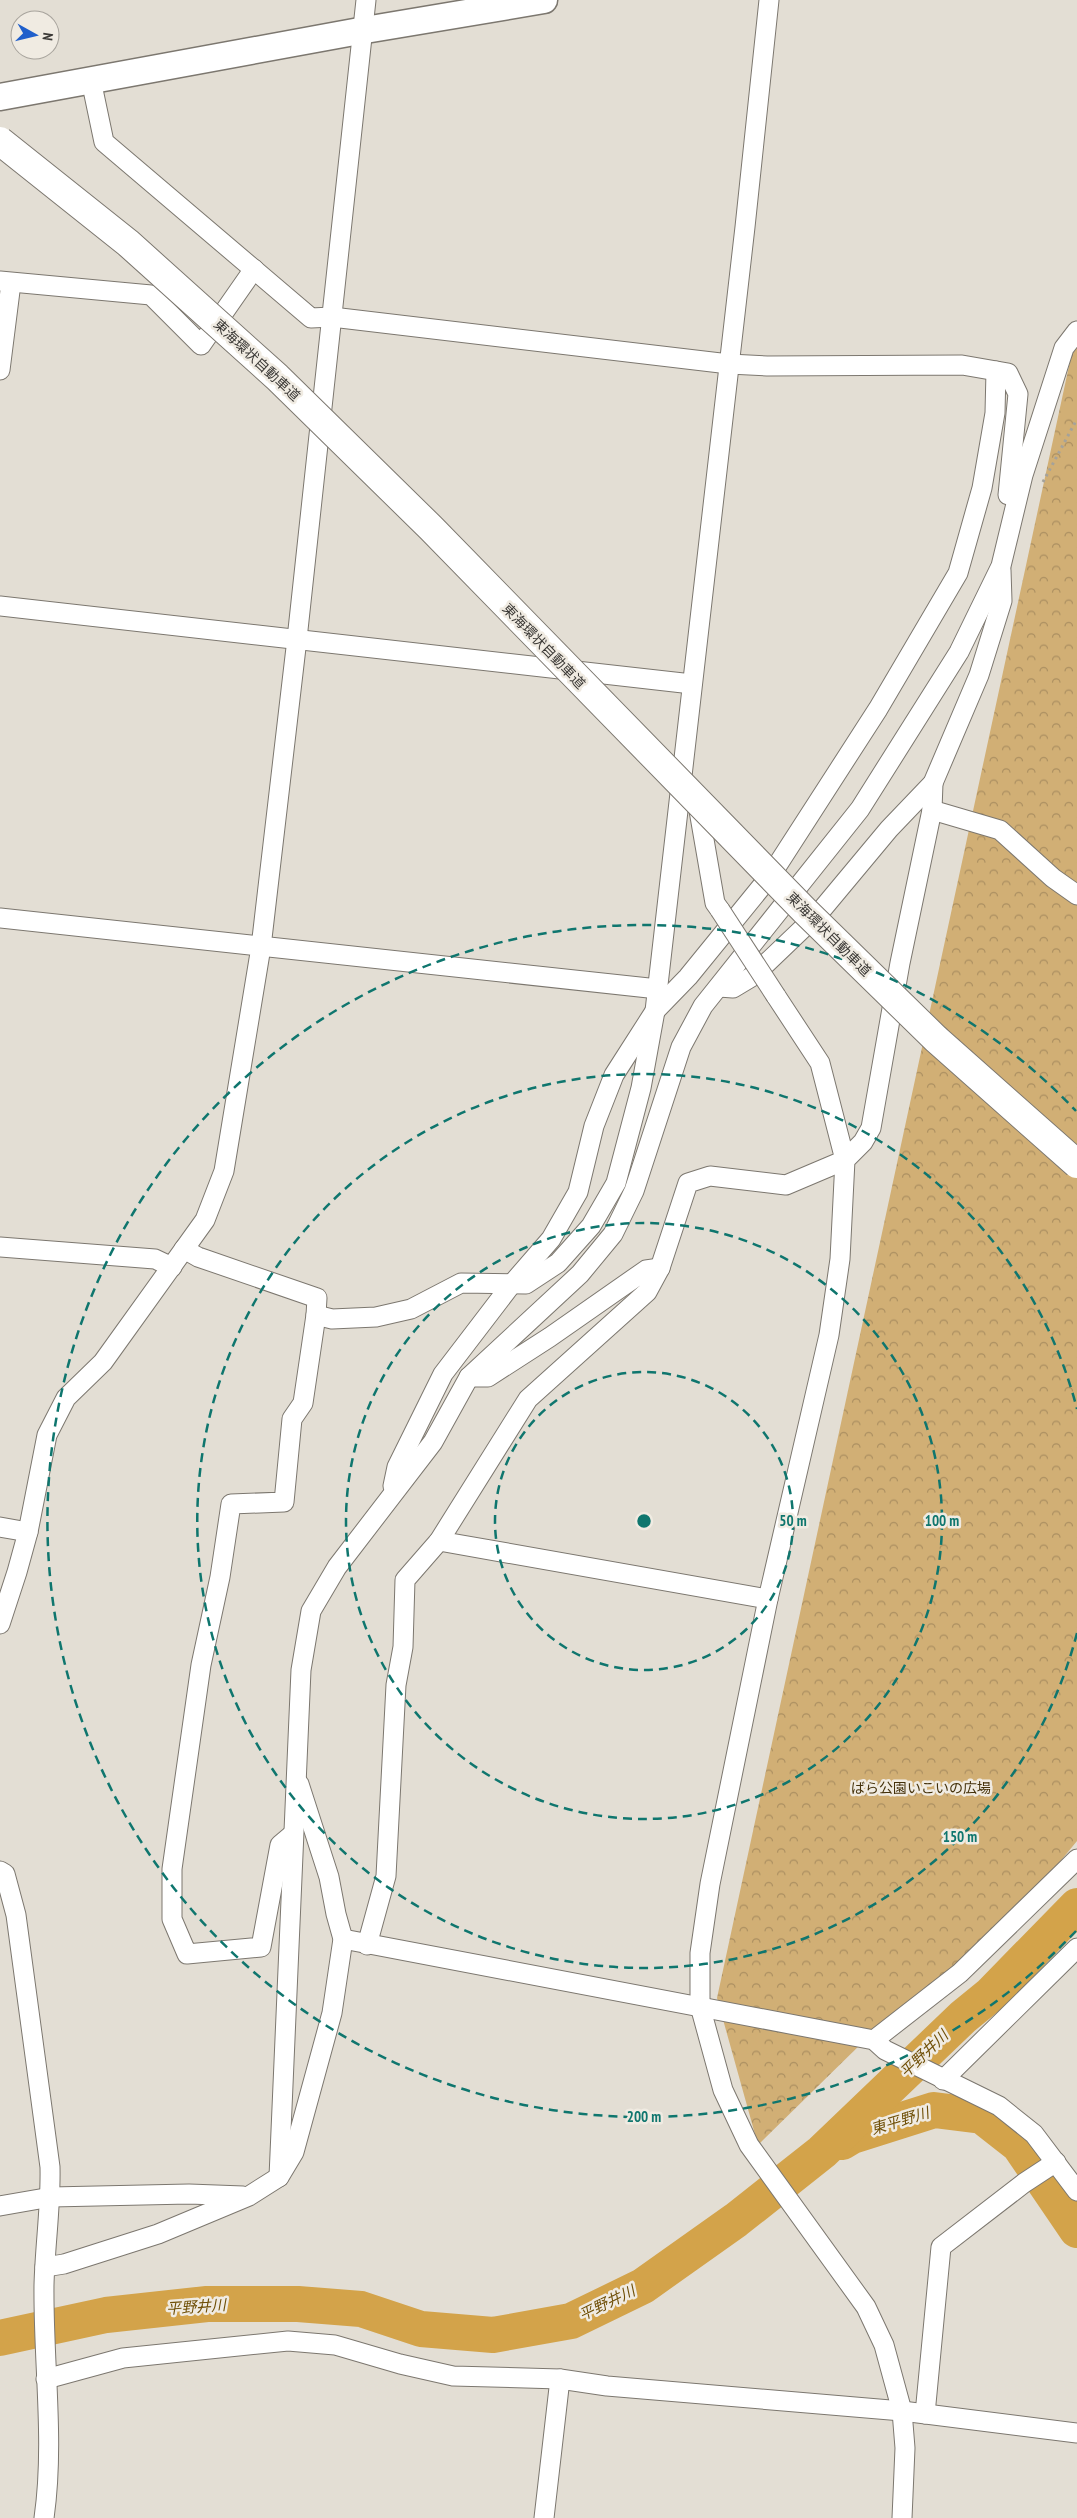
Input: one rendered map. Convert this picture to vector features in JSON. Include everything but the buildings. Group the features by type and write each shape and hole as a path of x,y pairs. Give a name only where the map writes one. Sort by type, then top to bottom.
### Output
{"highway":[{"name":"東海環状自動車道","path":"0,141 128,243 277,377 430,528 805,911 936,1039 1077,1164"}],"street":[{"path":"0,1624 28,1532 47,1435 66,1398 103,1362 205,1220 224,1171 261,947 365,30 366,0"},
{"path":"0,97 365,30 544,0"},
{"path":"316,1315 332,1319 376,1318 411,1309 461,1283 526,1284 558,1264 591,1226 616,1183 641,1088 658,989 730,364 769,0"},
{"path":"92,80 104,142 311,318 332,318 730,364 767,366 962,364 1008,373 1018,394 1007,504 1009,538"},
{"path":"0,370 5,282 151,295 202,345 254,269"},
{"path":"279,2177 301,1670 311,1611 337,1567 433,1442 468,1377 580,1274 613,1234 634,1190 681,1047 703,1006 860,809 959,652 1001,566 1023,475 1064,348 1077,331"},
{"path":"391,1495 397,1467 443,1374 511,1285 551,1239 578,1192 594,1126 614,1075 655,1011 688,977 771,876 878,709 958,573 982,488 995,413 996,371"},
{"path":"719,986 733,988 753,976 819,913 933,783 979,675 1002,601 1001,566"},
{"path":"0,606 692,684"},
{"path":"686,740 716,903 820,1063 845,1160 840,1259 829,1335 768,1600 710,1884 700,1952 700,2006 723,2090 749,2144 866,2307 884,2345 902,2411 905,2448 902,2518"},
{"path":"367,1944 386,1876 396,1685 403,1647 405,1580 440,1541 528,1398 647,1292 660,1268 688,1183 710,1176 786,1185 845,1160 863,1142 871,1128 900,963 932,810 933,783"},
{"path":"932,810 1000,830 1053,878 1077,895"},
{"path":"0,918 658,989"},
{"path":"616,1183 634,1190"},
{"path":"0,1247 155,1259 172,1267"},
{"path":"184,1249 198,1257 317,1298 302,1403 292,1419 284,1502 231,1504 220,1577 201,1665 172,1869 172,1918 187,1954 261,1947 280,1845 293,1834"},
{"path":"468,1377 488,1377 550,1337 646,1270 660,1268"},
{"path":"0,1527 28,1532"},
{"path":"440,1541 768,1600"},
{"path":"45,2275 64,2264 158,2234 249,2196 279,2177 294,2152 332,2013 344,1939 336,1914 330,1877 296,1774"},
{"path":"880,2045 960,1973 1077,1859"},
{"path":"0,1871 5,1874 16,1915 50,2166 51,2197 45,2275 49,2480 44,2518"},
{"path":"344,1939 700,2006 880,2045 940,2078 999,2106 1034,2134 1051,2165 1077,2191"},
{"path":"940,2078 1077,1948"},
{"path":"925,2414 941,2247 1024,2183 1051,2165"},
{"path":"0,2206 51,2197 189,2194 249,2196"},
{"path":"46,2372 123,2358 288,2341 335,2345 400,2364 453,2376 560,2380 607,2386 902,2411 1077,2433"},
{"path":"544,2518 560,2380"}],"green space":[{"name":"ばら公園いこいの広場","path":"1077,347 1077,1841 1002,1932 866,2039 758,2145 717,1998 1072,352"}],"waterway":[{"name":"平野井川","path":"0,2338 106,2315 207,2304 298,2304 361,2309 421,2329 493,2335 571,2321 643,2286 736,2220 822,2152 963,2017 990,1995 1077,1906"},
{"name":"東平野川","path":"842,2142 852,2136 934,2110 982,2116 1019,2145 1077,2230"}]}
